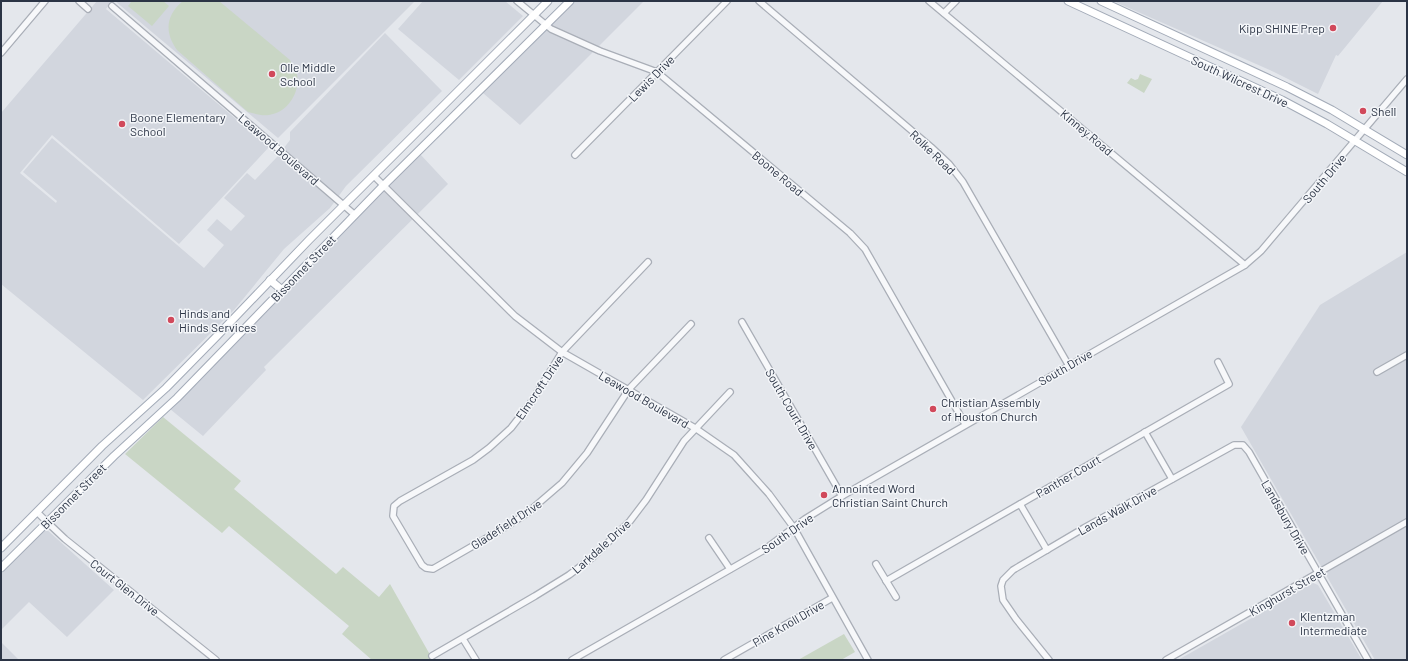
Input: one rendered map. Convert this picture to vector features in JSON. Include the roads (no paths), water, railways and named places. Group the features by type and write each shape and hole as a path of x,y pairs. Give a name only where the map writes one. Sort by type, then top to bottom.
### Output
{"main road":[{"name":"Bissonnet Street","path":"1,548 102,446 166,388 309,240 548,1"},
{"name":"Bissonnet Street","path":"1,568 114,456 177,398 383,186 570,1"},
{"name":"South Wilcrest Drive","path":"1068,1 1282,100 1356,141 1407,172"},
{"name":"South Wilcrest Drive","path":"1101,1 1287,87 1366,129 1407,155"},
{"path":"1141,35 1146,22"},
{"path":"1212,68 1217,55"},
{"path":"1282,100 1287,87"},
{"path":"270,280 282,290"}],"street":[{"path":"1,53 45,1"},
{"path":"79,1 88,9"},
{"name":"Boone Road","path":"517,1 551,29 600,51 657,72 850,233 865,249 965,424"},
{"name":"Lewis Drive","path":"575,155 727,1"},
{"name":"Rolke Road","path":"758,1 931,146 949,164 963,182 1069,366"},
{"name":"Kinney Road","path":"930,1 1245,265"},
{"path":"944,13 956,1"},
{"name":"Leawood Boulevard","path":"112,6 355,215"},
{"name":"South Drive","path":"572,660 764,550 842,496 965,424 1245,265 1261,251 1356,141 1407,79"},
{"name":"Leawood Boulevard","path":"374,176 515,316 562,352 695,428 734,455 769,494 794,528 868,660"},
{"name":"Elmcroft Drive","path":"456,555 433,568 426,568 422,566 393,516 394,506 473,460 506,432 532,401 562,352 648,262"},
{"name":"South Court Drive","path":"742,322 842,496"},
{"name":"Gladefield Drive","path":"456,555 526,514 562,483 587,453 629,389 691,324"},
{"path":"1377,372 1407,355"},
{"name":"Panther Court","path":"886,581 1229,384 1218,362"},
{"name":"Larkdale Drive","path":"432,656 464,639 569,575 593,557 630,521 646,500 684,441 730,392"},
{"path":"1145,432 1172,479"},
{"name":"Lands Walk Drive","path":"1049,660 1016,619 1003,600 1000,586 1003,580 1013,570 1234,444"},
{"name":"Landsbury Drive","path":"1234,444 1243,445 1249,452 1368,660"},
{"path":"1020,504 1048,550"},
{"name":"Court Glen Drive","path":"37,512 65,540 140,598 216,660"},
{"name":"Kinghurst Street","path":"1166,660 1407,522"},
{"path":"709,538 730,569"},
{"path":"876,564 896,597"},
{"name":"Pine Knoll Drive","path":"724,660 832,598"},
{"path":"464,639 476,660"}],"place":[{"name":"Kipp SHINE Prep","path":"1333,28"},
{"name":"Olle Middle School","path":"272,74"},
{"name":"Shell","path":"1363,111"},
{"name":"Boone Elementary School","path":"122,124"},
{"name":"Hinds and Hinds Services","path":"171,320"},
{"name":"Christian Assembly of Houston Church","path":"933,409"},
{"name":"Annointed Word Christian Saint Church","path":"824,495"},
{"name":"Klentzman Intermediate","path":"1292,623"}]}
